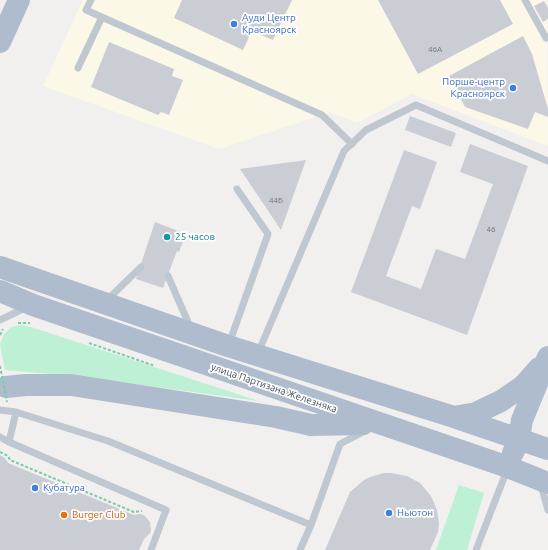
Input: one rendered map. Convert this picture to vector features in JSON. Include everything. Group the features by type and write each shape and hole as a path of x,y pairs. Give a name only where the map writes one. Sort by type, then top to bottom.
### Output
{"main road":[{"path":"0,42 19,0"},
{"path":"0,267 105,302 257,356 454,417 548,449"},
{"name":"улица Партизана Железняка","path":"0,291 34,315 377,424 508,468 544,482"},
{"path":"454,417 476,413 501,401 522,386 548,358"},
{"path":"548,358 548,393"},
{"path":"508,468 519,439 522,420 548,358"},
{"path":"6,394 26,385 71,385 276,416 311,425 377,424"}],"lane":[{"path":"91,0 86,10 322,115 352,144"},
{"path":"525,0 546,38 548,38"},
{"path":"78,68 102,17"},
{"path":"257,356 344,151 366,130 416,105 548,161"},
{"path":"228,346 268,234 237,189"},
{"path":"105,302 141,267"},
{"path":"168,276 194,334"},
{"path":"0,320 34,315"},
{"path":"0,411 16,412 108,441 311,524"},
{"path":"9,442 16,412"},
{"path":"300,550 340,444 377,424"},
{"path":"0,437 166,510 151,550"},
{"path":"476,550 508,468"},
{"path":"544,482 545,502 548,510"}],"path":[{"path":"17,323 28,322 34,315"},
{"path":"0,335 3,329"},
{"path":"85,342 157,366"},
{"path":"0,366 6,394"},
{"path":"0,452 8,456 10,460 134,512 145,512"}],"shaded area":[{"path":"83,0 547,0 548,146 412,94 357,123 330,112 219,149 43,86"}],"green space":[{"path":"21,325 259,401 76,376 5,370 0,344 4,334 11,327"},
{"path":"459,485 484,493 467,550 436,550"}],"building":[{"name":"Ауди Центр Красноярск","path":"182,0 292,0 273,40 252,31 243,50 174,18"},
{"path":"378,0 500,0 513,24 418,74"},
{"path":"544,1 548,8 548,19 543,22 534,6"},
{"path":"523,36 532,54 548,109 548,117 535,112 528,129 465,107 449,76"},
{"path":"109,42 174,69 172,76 183,80 169,115 161,112 158,115 91,87"},
{"path":"410,116 456,133 451,147 405,130"},
{"path":"470,144 528,166 467,335 351,292 404,150 437,162 420,209 412,206 386,276 421,289 436,249 465,259 493,184 460,172"},
{"path":"306,160 281,230 240,169"},
{"path":"155,222 186,234 179,252 177,251 163,288 136,279"},
{"name":"Кубатура","path":"0,455 5,458 8,463 134,515 144,515 150,522 151,532 144,539 139,550 0,550"},
{"name":"Ньютон","path":"384,473 407,476 420,483 431,496 437,510 439,524 438,532 430,550 325,550 350,492 364,480"}],"place":[{"name":"Ауди Центр Красноярск","path":"234,24"},
{"name":"Порше-центр Красноярск","path":"513,88"},
{"name":"25 часов","path":"167,237"},
{"name":"Кубатура","path":"35,488"},
{"name":"Ньютон","path":"389,513"},
{"name":"Burger Club","path":"64,515"}]}
